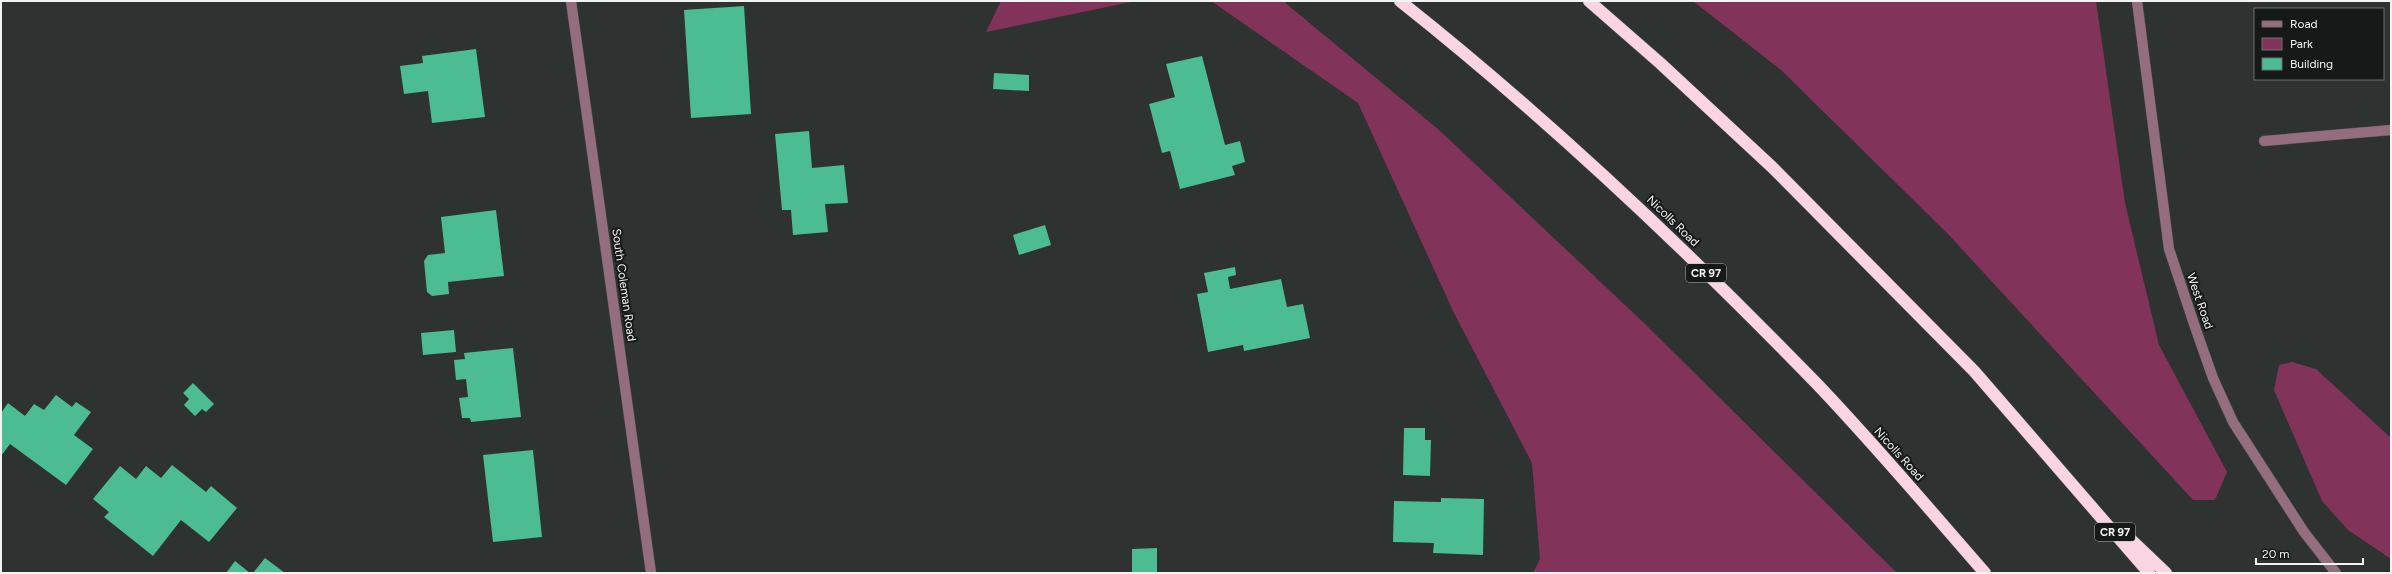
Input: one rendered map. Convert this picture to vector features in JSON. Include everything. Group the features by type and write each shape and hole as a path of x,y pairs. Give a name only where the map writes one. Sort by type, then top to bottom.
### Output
{"highway":[{"name":"Nicolls Road","path":"1400,1 1519,99 1616,186 1722,289 1819,387 1985,573"},
{"name":"CR 97","path":"1588,1 1660,63 1772,166 1974,371 2149,573"},
{"path":"2080,492 2166,573"}],"street":[{"name":"South Coleman Road","path":"571,1 651,573"},
{"name":"West Road","path":"2137,1 2169,249 2194,327 2213,378 2233,422 2304,532 2336,573"},
{"path":"2264,141 2391,130"}],"green space":[{"path":"1001,1 1136,1 986,32"},
{"path":"1211,1 1283,1 1439,130 1642,321 1897,573 1533,573 1540,559 1532,463 1453,311 1358,103"},
{"path":"1693,1 2096,1 2125,203 2159,345 2227,472 2215,500 2193,500 1948,234 1781,70"},
{"path":"2292,362 2316,369 2391,438 2391,559 2348,530 2322,501 2274,390 2279,365"}],"building":[{"path":"744,6 751,114 691,118 684,10"},
{"path":"476,49 485,117 432,123 428,91 404,94 400,66 423,63 422,56"},
{"path":"1202,56 1225,145 1240,141 1245,162 1232,166 1235,175 1180,189 1170,151 1162,153 1149,104 1175,97 1166,64"},
{"path":"994,73 1029,75 1029,91 993,89"},
{"path":"809,131 812,168 844,165 848,203 825,204 828,232 793,235 791,210 782,210 775,134"},
{"path":"496,210 504,276 448,282 449,294 432,296 427,292 424,261 428,255 445,253 441,217"},
{"path":"1045,225 1051,245 1019,255 1013,235"},
{"path":"1235,267 1236,275 1228,277 1230,289 1281,279 1287,307 1303,304 1310,338 1244,351 1243,345 1208,352 1197,294 1208,292 1204,273"},
{"path":"454,330 456,352 423,355 421,333"},
{"path":"513,348 521,417 471,422 470,418 462,418 459,398 468,397 466,379 456,380 454,360 465,359 464,353"},
{"path":"193,383 214,404 206,412 202,409 195,416 184,405 189,399 183,393"},
{"path":"56,395 72,407 76,402 91,412 74,435 93,449 66,485 10,444 1,456 1,413 8,403 25,416 34,404 44,410"},
{"path":"1404,428 1425,428 1425,440 1431,440 1430,476 1403,475"},
{"path":"533,450 542,537 493,542 483,455"},
{"path":"172,465 206,492 211,486 237,508 209,542 181,520 153,556 104,517 109,512 93,499 120,466 136,479 146,466 161,478"},
{"path":"1441,498 1484,499 1483,555 1433,553 1434,543 1393,542 1394,501 1441,502"},
{"path":"1157,548 1157,573 1132,573 1132,549"},
{"path":"265,558 285,573 253,573"},
{"path":"235,561 250,573 226,573"}]}
